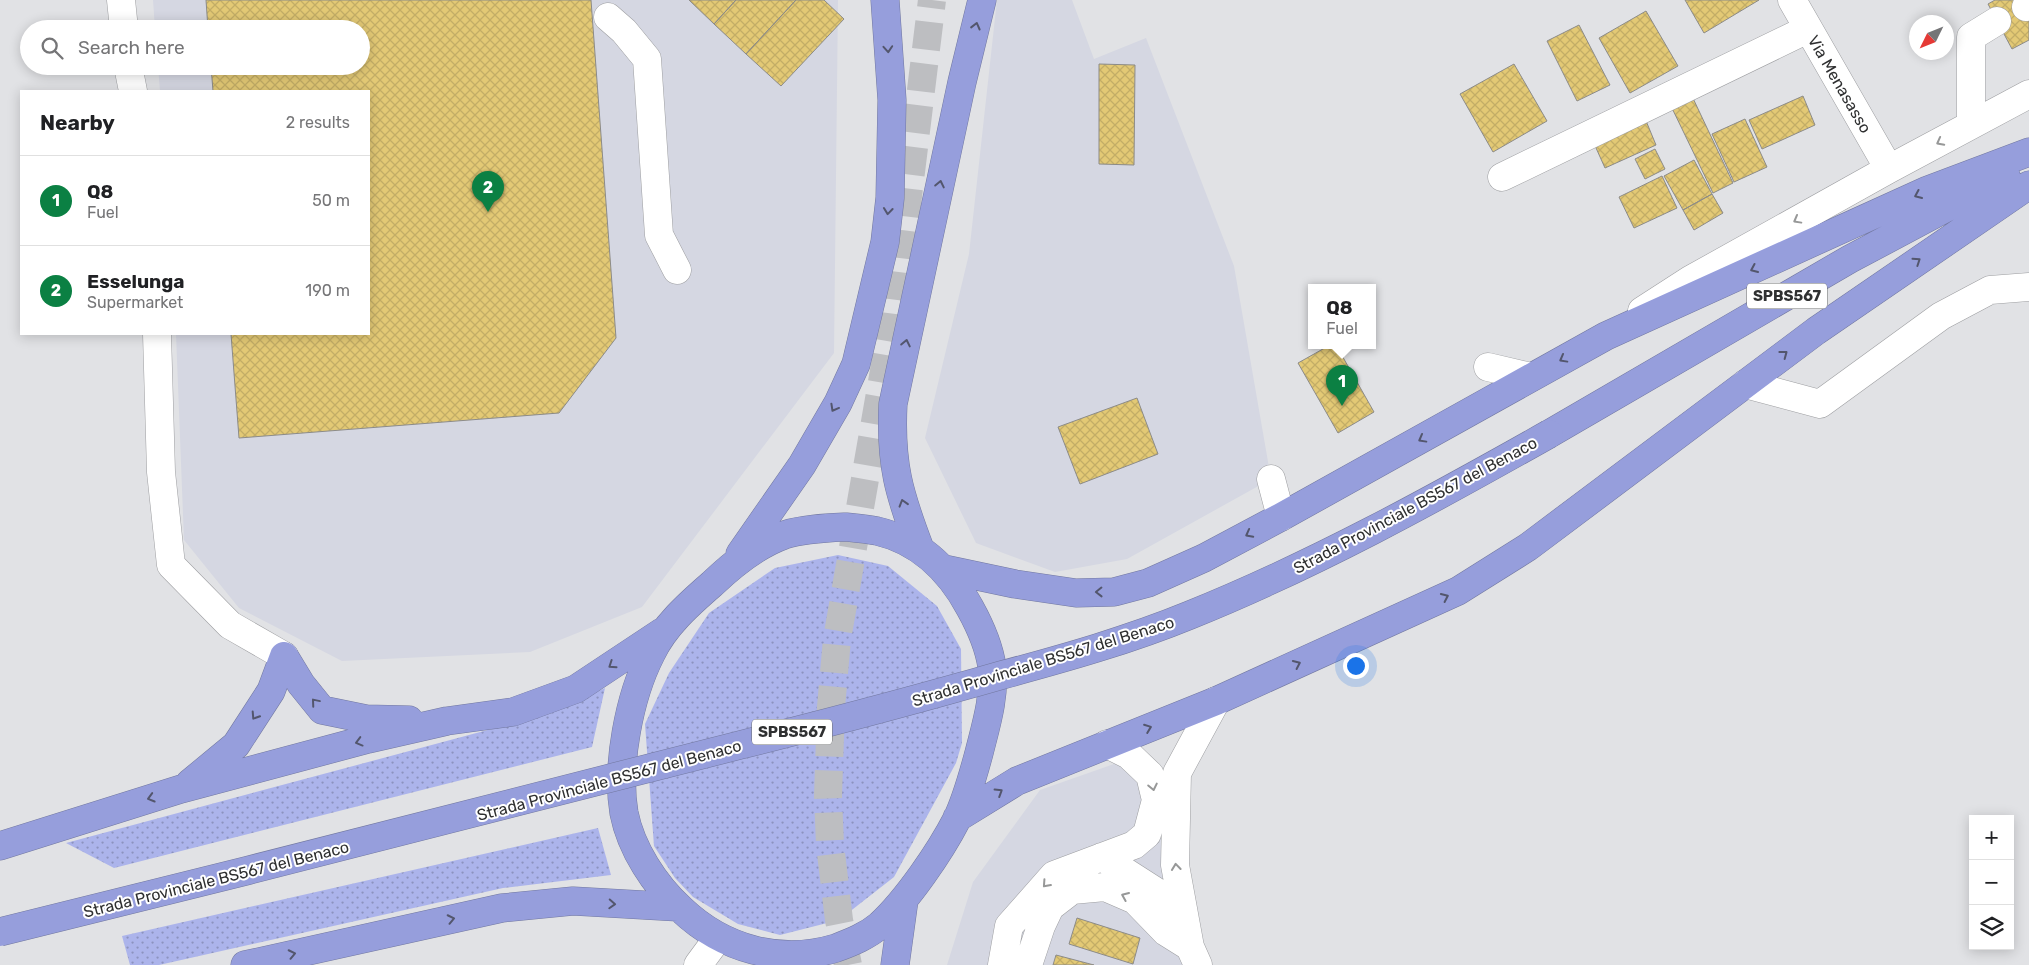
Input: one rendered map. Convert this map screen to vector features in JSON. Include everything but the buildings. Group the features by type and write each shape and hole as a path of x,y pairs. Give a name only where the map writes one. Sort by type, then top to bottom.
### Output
{"highway":[{"path":"734,562 764,544 786,534 846,527 878,531 920,549 944,569 964,597 977,621 986,643 992,668 988,724 971,782 957,818 904,900 878,926 856,941 828,951 805,956 758,959 696,924 678,907 656,882 634,844 624,814 623,766 628,722 636,690 651,654 667,628 734,562 802,464 838,402 856,364 885,242 890,198 892,100 885,0"},
{"path":"920,549 904,508 894,465 891,436 893,404 962,82 982,0"},
{"path":"944,569 1015,584 1076,593 1114,592 1148,582 1196,562 1281,517 1606,336 1928,190 2029,152"},
{"name":"Strada Provinciale BS567 del Benaco","path":"0,932 464,817 908,702 1132,636 1188,616 1255,588 1406,513 1549,434 1850,259 2029,164"},
{"path":"957,818 1017,781 1216,701 1458,590 1528,547 1816,331 2029,185"},
{"path":"0,846 181,790 368,740 447,720 513,712 576,689 667,628"},
{"path":"284,656 300,684 322,710 366,718 447,720"},
{"path":"181,790 236,745 271,691 284,656"},
{"path":"895,965 904,900"},
{"path":"245,965 502,908 573,901 678,907"}],"street":[{"path":"121,0 123,20"},
{"name":"Via Menasasso","path":"1792,0 1888,169"},
{"path":"608,18 624,31 647,59 659,235 677,270"},
{"path":"1970,125 1971,37 1997,21"},
{"path":"1502,177 1808,29"},
{"path":"130,75 133,90"},
{"path":"1606,336 1690,280 1888,169 2029,94"},
{"path":"1745,384 1820,404 1941,316 1990,290 2029,287"},
{"path":"157,335 161,472 171,565 230,625 284,656"},
{"path":"1488,367 1531,377"},
{"path":"1271,479 1281,517"},
{"path":"1194,956 1175,865 1177,773 1216,701"},
{"path":"1002,965 1009,926 1054,874 1134,845 1147,834 1156,800 1150,775 1128,756 1107,744"},
{"path":"1102,857 1183,909"},
{"path":"1028,965 1041,926 1050,907 1072,890 1104,887 1135,900 1166,932 1194,956"},
{"path":"698,965 718,938"}],"shaded area":[{"path":"153,0 838,0 834,353 642,607 530,652 342,661 239,608 184,540 176,335 370,335 370,90 160,90 159,75 370,75 370,20 154,20"},
{"path":"997,0 1072,0 1094,59 1146,38 1234,266 1271,479 1127,559 1055,572 976,543 925,438 969,254"},
{"path":"838,555 888,566 937,606 961,649 962,743 956,763 894,877 839,920 780,935 738,924 693,897 675,878 654,846 645,724 669,673 709,613 775,568"},
{"path":"605,688 592,747 114,868 66,843 551,713"},
{"path":"1114,764 1177,773 1198,965 947,965 973,882 1040,790"},
{"path":"598,828 611,875 503,888 159,965 130,965 122,936"}],"tunnel":[{"path":"848,965 839,920 830,845 828,796 831,707 837,639 893,319 932,0"}],"place":[{"name":"Esselunga","path":"488,212"},
{"name":"Q8","path":"1342,406"}]}
